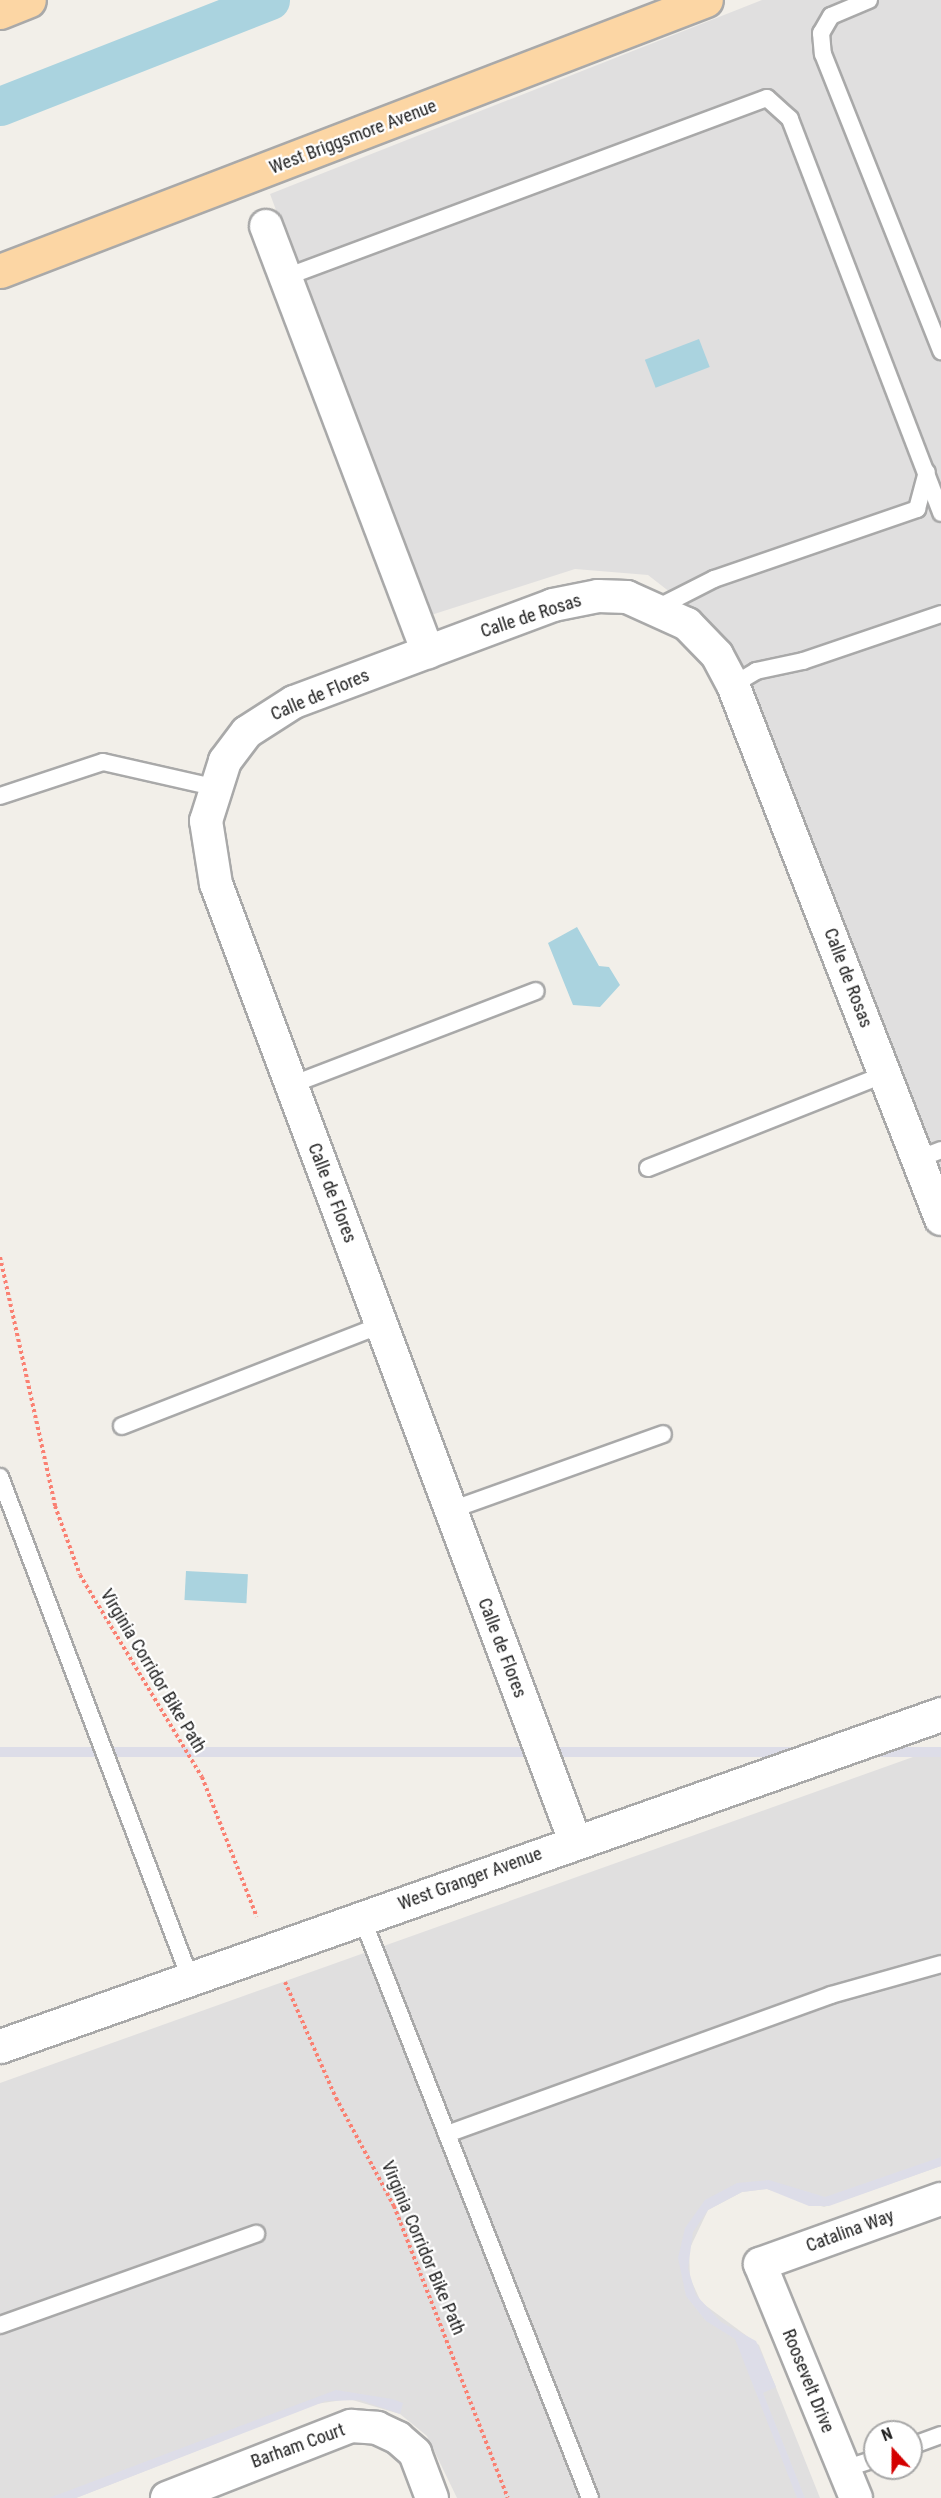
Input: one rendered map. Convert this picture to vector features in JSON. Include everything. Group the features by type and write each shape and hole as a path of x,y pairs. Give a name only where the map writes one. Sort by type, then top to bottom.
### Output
{"main road":[{"path":"0,12 29,0"},
{"name":"West Briggsmore Avenue","path":"0,271 706,0"}],"street":[{"path":"266,226 428,652"},
{"name":"Calle de Rosas","path":"428,652 581,597 627,597 659,607 687,624 717,655 733,685 885,1074 929,1155 941,1219"},
{"name":"Calle de Flores","path":"428,652 264,718 225,761 213,787 206,821 210,861 291,1085 575,1841"},
{"name":"West Granger Avenue","path":"0,2046 575,1841 941,1714"},
{"name":"Catalina Way","path":"760,2264 941,2199"},
{"name":"Roosevelt Drive","path":"760,2264 856,2498"},
{"name":"Barham Court","path":"167,2498 351,2426 377,2428 398,2438 415,2453 432,2498"}],"lane":[{"path":"868,0 831,16 821,33 823,54 941,351"},
{"path":"286,277 767,98 790,119 941,513"},
{"path":"659,607 714,579 917,509 927,472"},
{"path":"733,685 756,671 803,661 941,614"},
{"path":"0,796 103,762 213,787"},
{"path":"291,1085 536,991"},
{"path":"648,1168 885,1074"},
{"path":"122,1426 381,1325"},
{"path":"451,1510 663,1434"},
{"path":"0,1477 190,1978"},
{"path":"362,1917 590,2498"},
{"path":"447,2134 831,1995 941,1965"},
{"path":"0,2325 256,2234"},
{"path":"923,2442 941,2435"},
{"path":"844,2469 863,2462"}],"path":[{"name":"Virginia Corridor Bike Path","path":"0,1257 55,1506 80,1575 202,1777 258,1918"},
{"name":"Virginia Corridor Bike Path","path":"285,1982 336,2098 394,2206 508,2498"}],"shaded area":[{"path":"762,0 941,0 941,1194 711,624 648,575 575,569 428,616 270,194"},
{"path":"0,1747 941,1747 941,1757 0,1757"},
{"path":"941,1747 941,2166 824,2207 767,2189 742,2192 708,2210 689,2250 690,2278 701,2302 759,2345 820,2498 457,2498 427,2436 400,2414 349,2399 316,2404 76,2498 0,2498 0,2083"},
{"path":"941,2157 941,2166 829,2206 809,2206 767,2189 742,2192 708,2210 693,2232 688,2268 696,2295 721,2322 756,2341 776,2387 763,2393 805,2498 797,2498 735,2339 706,2321 686,2296 678,2258 685,2228 705,2200 737,2183 769,2180 825,2197"},
{"path":"336,2390 392,2399 403,2403 400,2414 360,2400 326,2401 76,2498 49,2498"}],"water":[{"path":"699,339 710,367 656,388 645,360"},
{"path":"577,927 599,966 609,967 620,985 600,1007 573,1005 548,943"},
{"path":"186,1571 248,1574 246,1603 184,1600"}],"waterway":[{"path":"0,106 270,0"}]}
